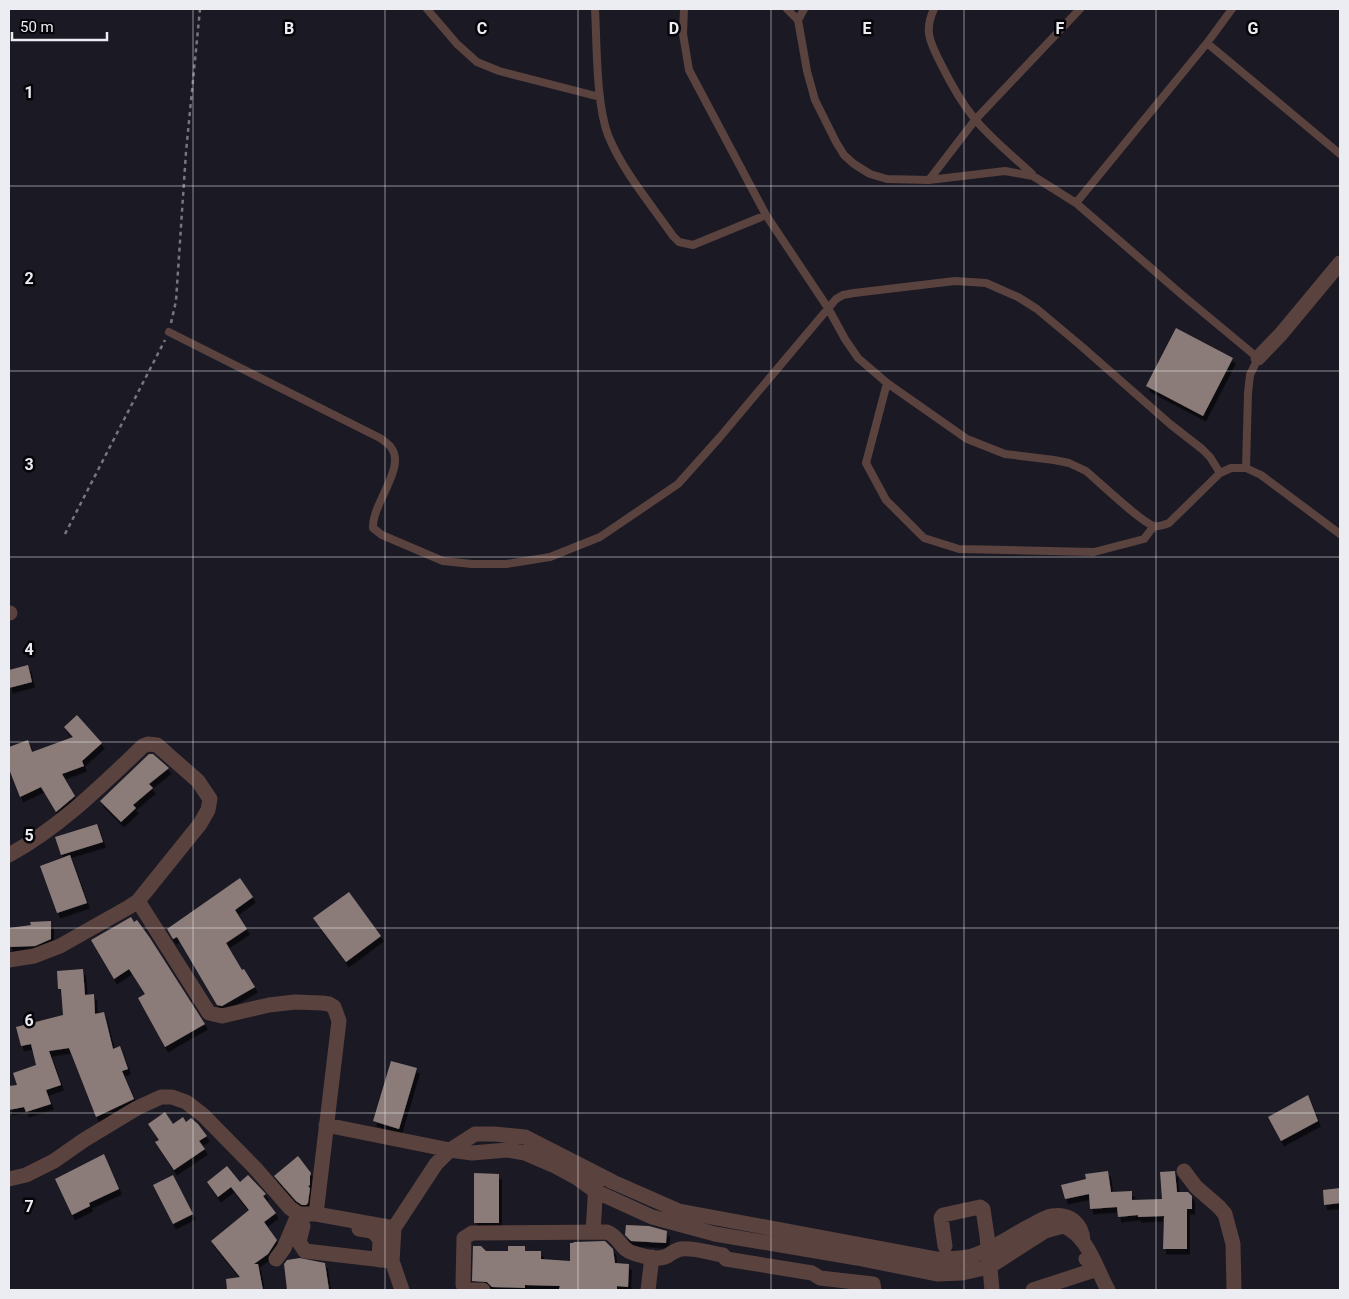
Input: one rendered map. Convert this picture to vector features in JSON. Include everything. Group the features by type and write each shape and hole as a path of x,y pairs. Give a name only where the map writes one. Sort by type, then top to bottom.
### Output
{"street":[{"path":"1258,358 1281,334 1340,263"},
{"path":"9,855 29,844 80,805 143,746 148,744 157,745 198,781 210,799 208,810 200,824 138,901 117,915 60,946 34,956 9,960"},
{"path":"138,901 209,1013 222,1016 269,1005 295,1002 322,1002 334,1007 339,1021 316,1214"},
{"path":"9,1178 26,1175 54,1161 136,1108 161,1097 172,1097 186,1102 203,1115 255,1168 290,1208 298,1221 299,1242 305,1251 385,1261"},
{"path":"326,1125 450,1150 472,1153 507,1150 525,1153 553,1164 595,1191 652,1218 716,1234 824,1244"},
{"path":"385,1261 394,1228 428,1175 450,1150 475,1134 526,1137 598,1174 679,1211 726,1220 824,1244 897,1258 953,1259 971,1256 1050,1216 1068,1222 1083,1241 1108,1290"},
{"path":"1184,1171 1196,1188 1225,1214 1233,1244 1234,1290"},
{"path":"593,1232 595,1191 598,1174"},
{"path":"945,1246 941,1218 943,1215 980,1207 983,1209 992,1290"},
{"path":"276,1259 298,1221 316,1214 394,1228"},
{"path":"298,1221 347,1225 372,1231 380,1239 385,1261 402,1290"},
{"path":"897,1258 937,1274 962,1273 989,1267 1045,1231 1063,1226 1068,1222"},
{"path":"1033,1290 1091,1271 1089,1261 1085,1259 1068,1222"},
{"path":"483,1290 466,1290 463,1285 464,1238 472,1233 607,1232 614,1234 624,1249 631,1253 652,1257 666,1257 674,1251 682,1249 723,1255 726,1259 812,1273 816,1283 832,1280 873,1284 874,1290"},
{"path":"648,1290 652,1257"}],"lane":[{"path":"427,9 457,44 477,62 499,71 600,97"},
{"path":"595,9 600,97 607,133 616,153 679,242 687,245 700,244 766,215"},
{"path":"684,9 683,34 689,70 766,215 828,308 845,340 858,358 887,382 967,439 985,448 1005,454 1054,460 1077,466 1086,471 1141,518 1154,526 1169,523 1220,473 1231,468 1246,468 1261,476 1340,534"},
{"path":"787,9 798,20 807,71 815,100 836,142 844,155 854,164 870,174 888,179 928,180 1005,171 1033,176"},
{"path":"798,20 804,9"},
{"path":"934,9 929,21 928,32 932,45 956,94 975,120 1033,176 1076,203 1258,358 1250,375 1248,392 1246,468"},
{"path":"928,180 975,120 1080,9"},
{"path":"1076,203 1207,43 1232,9"},
{"path":"1207,43 1340,154"},
{"path":"169,332 380,438 390,446 395,458 395,467 372,518 373,528 382,536 443,561 472,564 506,564 550,557 600,537 678,484 836,299 842,296 955,281 986,282 1018,297 1037,309 1170,424 1202,449 1210,457 1220,473"},
{"path":"887,382 866,463 886,500 924,538 959,549 1094,552 1144,539 1154,526"}],"path":[{"path":"64,534 169,332 176,301 186,152 200,9"}],"building":[{"path":"1176,328 1233,358 1203,416 1146,386"},
{"path":"28,665 32,682 9,688 9,670"},
{"path":"77,715 102,743 82,761 84,766 62,774 75,796 56,812 41,787 20,797 9,769 9,747 28,740 32,752 73,737 64,727"},
{"path":"149,754 153,754 169,768 149,784 153,788 133,805 136,808 121,822 100,801"},
{"path":"97,824 103,842 61,855 55,837"},
{"path":"70,855 87,903 57,913 40,866"},
{"path":"240,878 253,897 235,910 247,929 226,943 255,987 222,1006 217,1005 177,937 173,939 167,929"},
{"path":"349,892 381,936 346,962 313,918"},
{"path":"131,917 134,922 137,920 150,938 205,1024 165,1047 138,998 145,994 129,969 114,979 91,940"},
{"path":"51,921 51,939 35,946 9,947 9,928 31,925 30,922"},
{"path":"83,969 85,995 94,994 95,1014 104,1012 113,1049 120,1046 128,1069 122,1071 134,1099 96,1117 69,1048 49,1051 61,1085 46,1090 51,1104 26,1112 24,1107 9,1110 9,1086 17,1085 13,1073 36,1065 31,1044 21,1046 16,1027 63,1015 61,989 58,989 57,971"},
{"path":"391,1061 417,1068 399,1129 373,1121"},
{"path":"1308,1095 1318,1121 1281,1141 1268,1117"},
{"path":"165,1112 173,1124 183,1117 186,1122 191,1118 207,1136 199,1141 205,1149 174,1170 155,1142 159,1140 148,1124"},
{"path":"104,1154 119,1189 89,1203 90,1206 72,1215 55,1179"},
{"path":"298,1156 311,1173 310,1185 308,1186 310,1188 308,1203 306,1205 296,1201 274,1176"},
{"path":"227,1166 240,1182 248,1175 266,1194 263,1196 276,1213 264,1222 277,1240 268,1254 254,1264 258,1264 263,1290 227,1290 226,1279 240,1277 211,1241 249,1210 231,1187 218,1197 207,1182"},
{"path":"1108,1171 1111,1192 1132,1191 1132,1200 1162,1199 1160,1172 1175,1171 1177,1192 1188,1192 1192,1196 1192,1209 1187,1209 1187,1249 1163,1249 1164,1216 1138,1217 1138,1215 1118,1217 1117,1207 1090,1209 1089,1194 1065,1199 1061,1185 1086,1179 1085,1174"},
{"path":"474,1173 499,1174 499,1223 474,1223"},
{"path":"173,1175 193,1214 173,1224 153,1185"},
{"path":"1340,1188 1340,1203 1324,1205 1323,1190"},
{"path":"626,1225 649,1226 667,1231 666,1243 631,1241 625,1235"},
{"path":"605,1241 613,1249 615,1263 629,1264 628,1287 617,1286 617,1290 559,1289 560,1286 525,1285 525,1288 492,1287 487,1282 472,1281 473,1246 481,1246 486,1251 508,1251 508,1246 525,1246 525,1251 541,1251 541,1259 570,1261 570,1243"},
{"path":"300,1258 325,1263 329,1290 287,1290 284,1264 287,1260"}]}
